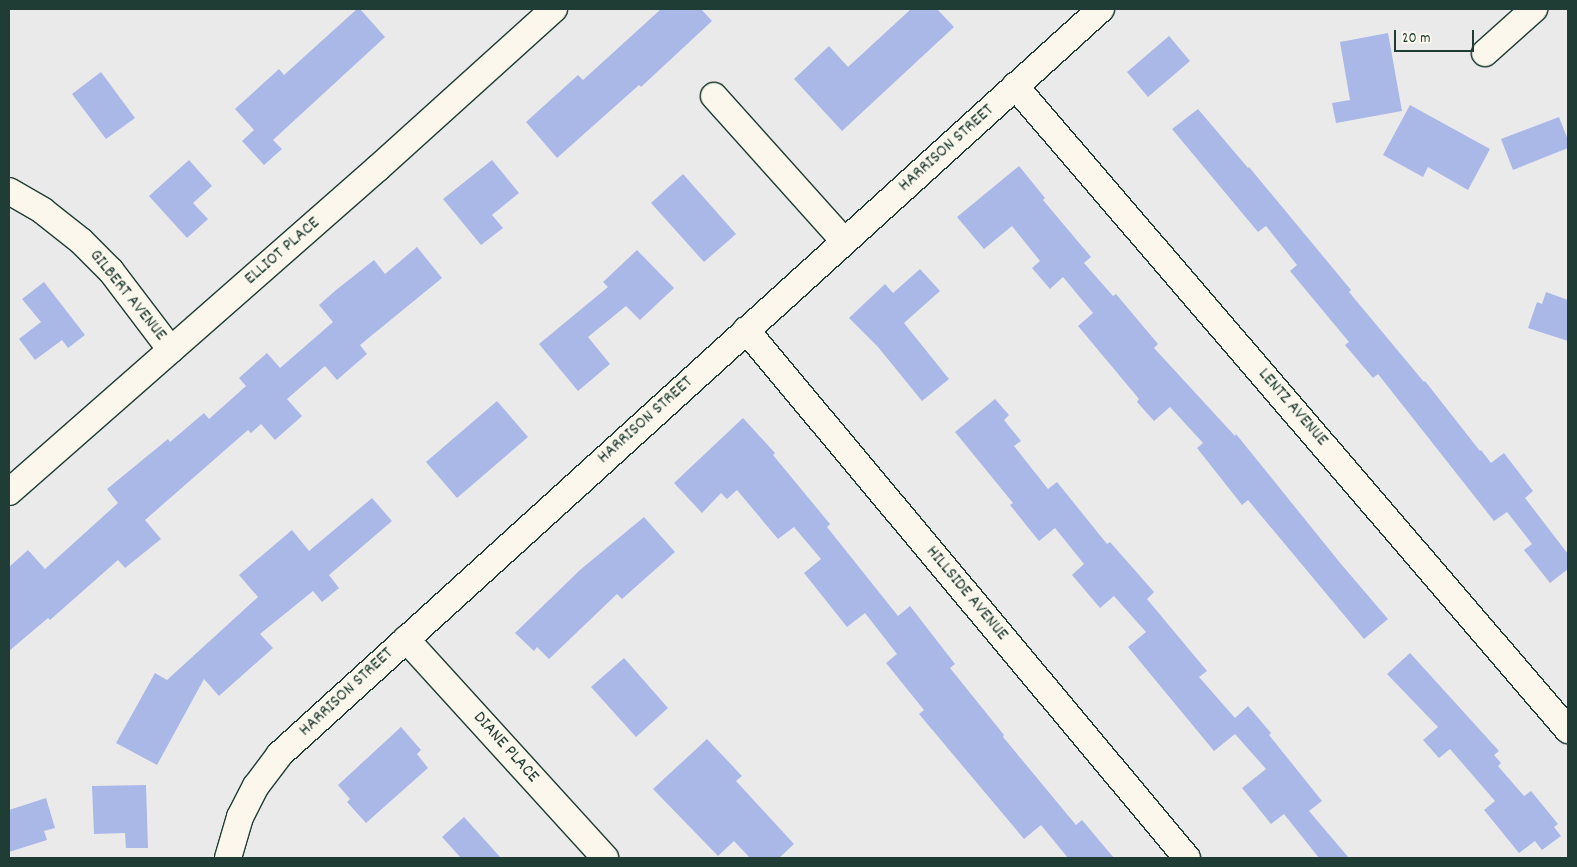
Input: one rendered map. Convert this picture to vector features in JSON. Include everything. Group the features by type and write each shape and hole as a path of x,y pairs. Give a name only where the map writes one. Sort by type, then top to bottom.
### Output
{"street":[{"name":"ELLIOT PLACE","path":"9,492 378,168 554,9"},
{"name":"HARRISON STREET","path":"228,858 240,817 256,786 279,755 1101,9"},
{"path":"1485,52 1534,9"},
{"name":"LENTZ AVENUE","path":"1015,86 1568,730"},
{"path":"714,96 844,241"},
{"name":"GILBERT AVENUE","path":"9,191 43,211 81,241 110,271 171,350"},
{"name":"HILLSIDE AVENUE","path":"746,330 1187,858"},
{"name":"DIANE PLACE","path":"406,639 605,858"}],"building":[{"path":"357,9 360,9 385,37 273,140 282,149 264,165 242,141 254,130 235,109 279,69 284,75"},
{"path":"661,9 701,9 712,21 641,87 639,85 557,158 526,122 578,75 583,80"},
{"path":"911,9 937,9 954,27 842,131 794,79 829,46 848,67"},
{"path":"1388,33 1402,111 1336,123 1332,103 1350,100 1340,42"},
{"path":"1169,36 1190,61 1148,97 1127,72"},
{"path":"101,72 135,118 106,139 72,94"},
{"path":"1410,105 1490,149 1468,190 1428,167 1423,177 1383,155"},
{"path":"1198,109 1249,167 1351,290 1349,292 1425,381 1480,451 1491,463 1504,453 1533,491 1525,498 1568,554 1568,569 1550,583 1524,550 1532,544 1507,512 1494,521 1378,374 1373,378 1345,345 1349,342 1290,271 1297,265 1266,226 1258,232 1172,129"},
{"path":"1559,117 1568,140 1568,148 1513,170 1501,139"},
{"path":"189,160 212,186 193,203 208,219 187,238 149,196"},
{"path":"492,160 519,193 492,215 503,228 481,245 443,199"},
{"path":"1019,166 1045,198 1043,200 1091,257 1084,263 1113,296 1116,294 1158,344 1154,348 1235,436 1236,434 1388,619 1364,639 1248,500 1242,505 1197,448 1203,443 1170,407 1154,421 1137,402 1139,399 1078,326 1093,313 1063,277 1050,289 1032,268 1040,261 1012,226 984,249 957,217"},
{"path":"683,174 736,234 704,262 651,203"},
{"path":"417,247 442,278 360,345 367,354 337,380 325,366 287,399 302,416 275,440 261,424 251,433 248,430 145,520 161,539 125,568 118,560 50,620 48,618 9,651 9,567 28,550 45,569 118,503 107,489 168,439 170,442 204,413 209,419 246,386 239,378 267,353 280,368 333,322 319,305 336,290 374,260 385,274"},
{"path":"637,250 674,288 640,320 626,306 588,337 610,364 578,391 539,344 608,287 603,282"},
{"path":"920,269 940,291 904,323 949,379 922,401 878,347 849,318 885,284 893,293"},
{"path":"44,282 85,335 68,348 62,340 35,360 19,339 41,322 22,299"},
{"path":"1546,292 1568,300 1568,341 1528,328 1537,302 1542,304"},
{"path":"995,399 1009,415 1004,420 1021,441 1014,446 1048,489 1057,482 1107,544 1110,542 1154,592 1147,599 1207,671 1199,677 1235,718 1248,706 1271,733 1269,735 1322,801 1309,811 1349,858 1319,858 1284,814 1271,824 1242,788 1266,769 1235,734 1214,751 1128,647 1146,632 1114,596 1100,608 1072,575 1084,564 1055,528 1039,541 1010,505 1013,503 955,432"},
{"path":"497,401 528,437 457,498 426,462"},
{"path":"743,418 775,453 773,455 830,524 827,527 898,616 910,606 955,664 950,668 1004,735 1003,737 1076,825 1082,820 1114,858 1068,858 1041,825 1024,839 919,714 924,710 886,663 897,654 865,613 847,627 804,573 821,559 794,527 778,539 737,490 727,499 721,493 702,513 674,483"},
{"path":"372,498 392,521 329,575 339,588 322,602 313,591 260,634 273,648 219,696 204,679 157,765 116,743 155,673 167,680 258,597 239,575 292,530 309,551"},
{"path":"644,517 675,552 622,599 617,594 549,659 537,647 534,651 515,633 580,570"},
{"path":"1410,653 1499,751 1494,755 1501,763 1498,766 1524,796 1531,791 1558,824 1554,827 1561,836 1542,850 1535,841 1519,853 1484,810 1495,801 1450,749 1439,758 1423,740 1438,727 1387,674"},
{"path":"624,658 668,708 636,737 591,687"},
{"path":"401,727 421,750 417,754 428,768 366,823 347,802 350,799 338,785"},
{"path":"707,739 742,776 736,781 794,844 779,858 750,858 734,841 718,856 653,789"},
{"path":"146,785 148,848 126,848 125,833 94,834 92,786"},
{"path":"46,798 55,828 44,831 47,840 9,852 9,810"},
{"path":"464,817 501,858 461,858 442,837"}]}
